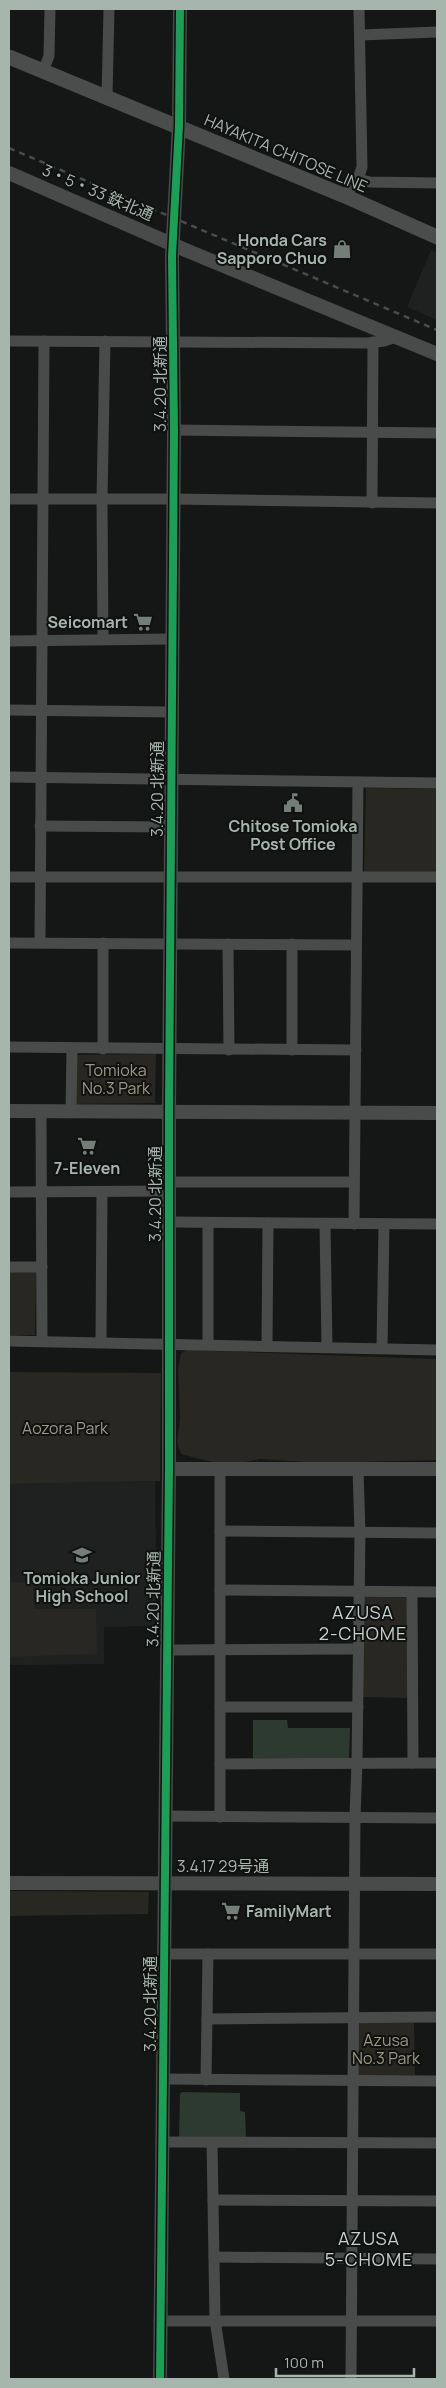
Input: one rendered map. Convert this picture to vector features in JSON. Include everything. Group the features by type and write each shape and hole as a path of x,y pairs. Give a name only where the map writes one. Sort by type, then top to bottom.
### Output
{"main road":[{"name":"HAYAKITA CHITOSE LINE","path":"9,57 345,196 437,237"}],"street":[{"path":"43,71 49,56 50,9"},
{"path":"107,97 109,9"},
{"name":"3.4.20 北新通","path":"160,2379 166,1884 169,1111 172,944 170,779 174,430 172,244 178,126 180,9"},
{"path":"345,196 358,179 362,167 360,9"},
{"path":"360,35 437,32"},
{"name":"3・5・33 鉄北通","path":"9,173 172,244 437,354"},
{"path":"358,179 370,182 437,183"},
{"path":"9,341 373,342 396,337"},
{"path":"40,943 44,341"},
{"path":"103,640 102,499 105,341"},
{"path":"372,502 374,433 373,342"},
{"path":"174,430 437,433"},
{"path":"9,499 173,499 437,504"},
{"path":"9,641 42,639 172,640"},
{"path":"9,710 171,712"},
{"path":"9,777 437,783"},
{"path":"354,1224 358,782"},
{"path":"40,826 171,827"},
{"path":"9,877 437,878"},
{"path":"9,943 356,945"},
{"path":"102,1049 103,943"},
{"path":"228,944 229,1050"},
{"path":"292,944 292,1050"},
{"path":"9,1047 356,1050"},
{"path":"71,1111 72,1048"},
{"path":"9,1111 437,1113"},
{"path":"41,1111 42,1341"},
{"path":"9,1192 102,1192 169,1186 354,1182"},
{"path":"101,1342 102,1192"},
{"path":"170,1222 437,1224"},
{"path":"208,1223 208,1344"},
{"path":"267,1345 268,1224"},
{"path":"325,1224 327,1347"},
{"path":"382,1348 384,1224"},
{"path":"9,1267 42,1267"},
{"path":"9,1341 437,1350"},
{"path":"169,1469 437,1469"},
{"path":"220,1469 220,1817"},
{"path":"351,2379 354,1817 357,1762 360,1533 358,1469"},
{"path":"220,1531 437,1533"},
{"path":"220,1590 437,1592"},
{"path":"412,1592 413,1763"},
{"path":"166,1650 357,1649"},
{"path":"220,1707 358,1707"},
{"path":"220,1764 437,1763"},
{"path":"165,1816 437,1818"},
{"name":"3.4.17 29号通","path":"9,1883 437,1884"},
{"path":"164,1954 437,1954"},
{"path":"206,2080 208,1954"},
{"path":"207,2019 437,2018"},
{"path":"163,2079 353,2082 437,2081"},
{"path":"162,2142 437,2143"},
{"path":"212,2142 215,2320 224,2379"},
{"path":"213,2200 437,2201"},
{"path":"214,2257 437,2259"},
{"path":"160,2321 437,2321"}],"shaded area":[{"path":"431,250 437,253 437,320 407,307"},
{"name":"Tomioka Junior High School","path":"155,1481 157,1626 104,1627 104,1664 9,1665 9,1484"},
{"path":"253,1720 287,1720 288,1728 350,1728 349,1759 253,1758"},
{"path":"182,2092 240,2093 240,2111 245,2112 246,2138 179,2138 180,2094"}],"green space":[{"path":"366,788 437,789 437,873 364,873"},
{"name":"Tomioka No.3 Park","path":"156,1054 155,1103 76,1104 77,1055"},
{"path":"9,1271 36,1271 35,1335 9,1335"},
{"path":"188,1350 437,1359 437,1460 321,1463 260,1459 235,1464 216,1463 181,1454 177,1442 180,1418 178,1370 181,1353"},
{"name":"Aozora Park","path":"9,1372 161,1373 160,1481 9,1484"},
{"path":"9,1582 33,1583 34,1609 96,1609 97,1654 9,1657"},
{"path":"364,1596 407,1598 408,1698 362,1697"},
{"path":"9,1891 149,1892 148,1914 9,1916"},
{"name":"Azusa No.3 Park","path":"359,2023 414,2023 415,2075 358,2076"}],"railway":[{"path":"9,148 437,330"}],"cycle path":[{"path":"160,2379 169,1469 169,1111 174,430 172,256 179,126 180,9"}],"place":[{"name":"Honda Cars Sapporo Chuo","path":"342,249"},
{"name":"Seicomart","path":"143,622"},
{"name":"Chitose Tomioka Post Office","path":"293,803"},
{"name":"7-Eleven","path":"87,1146"},
{"name":"Tomioka Junior High School","path":"82,1555"},
{"name":"FamilyMart","path":"231,1911"}],"district":[{"name":"AZUSA 2-CHOME","path":"363,1622"},
{"name":"AZUSA 5-CHOME","path":"369,2248"}]}
